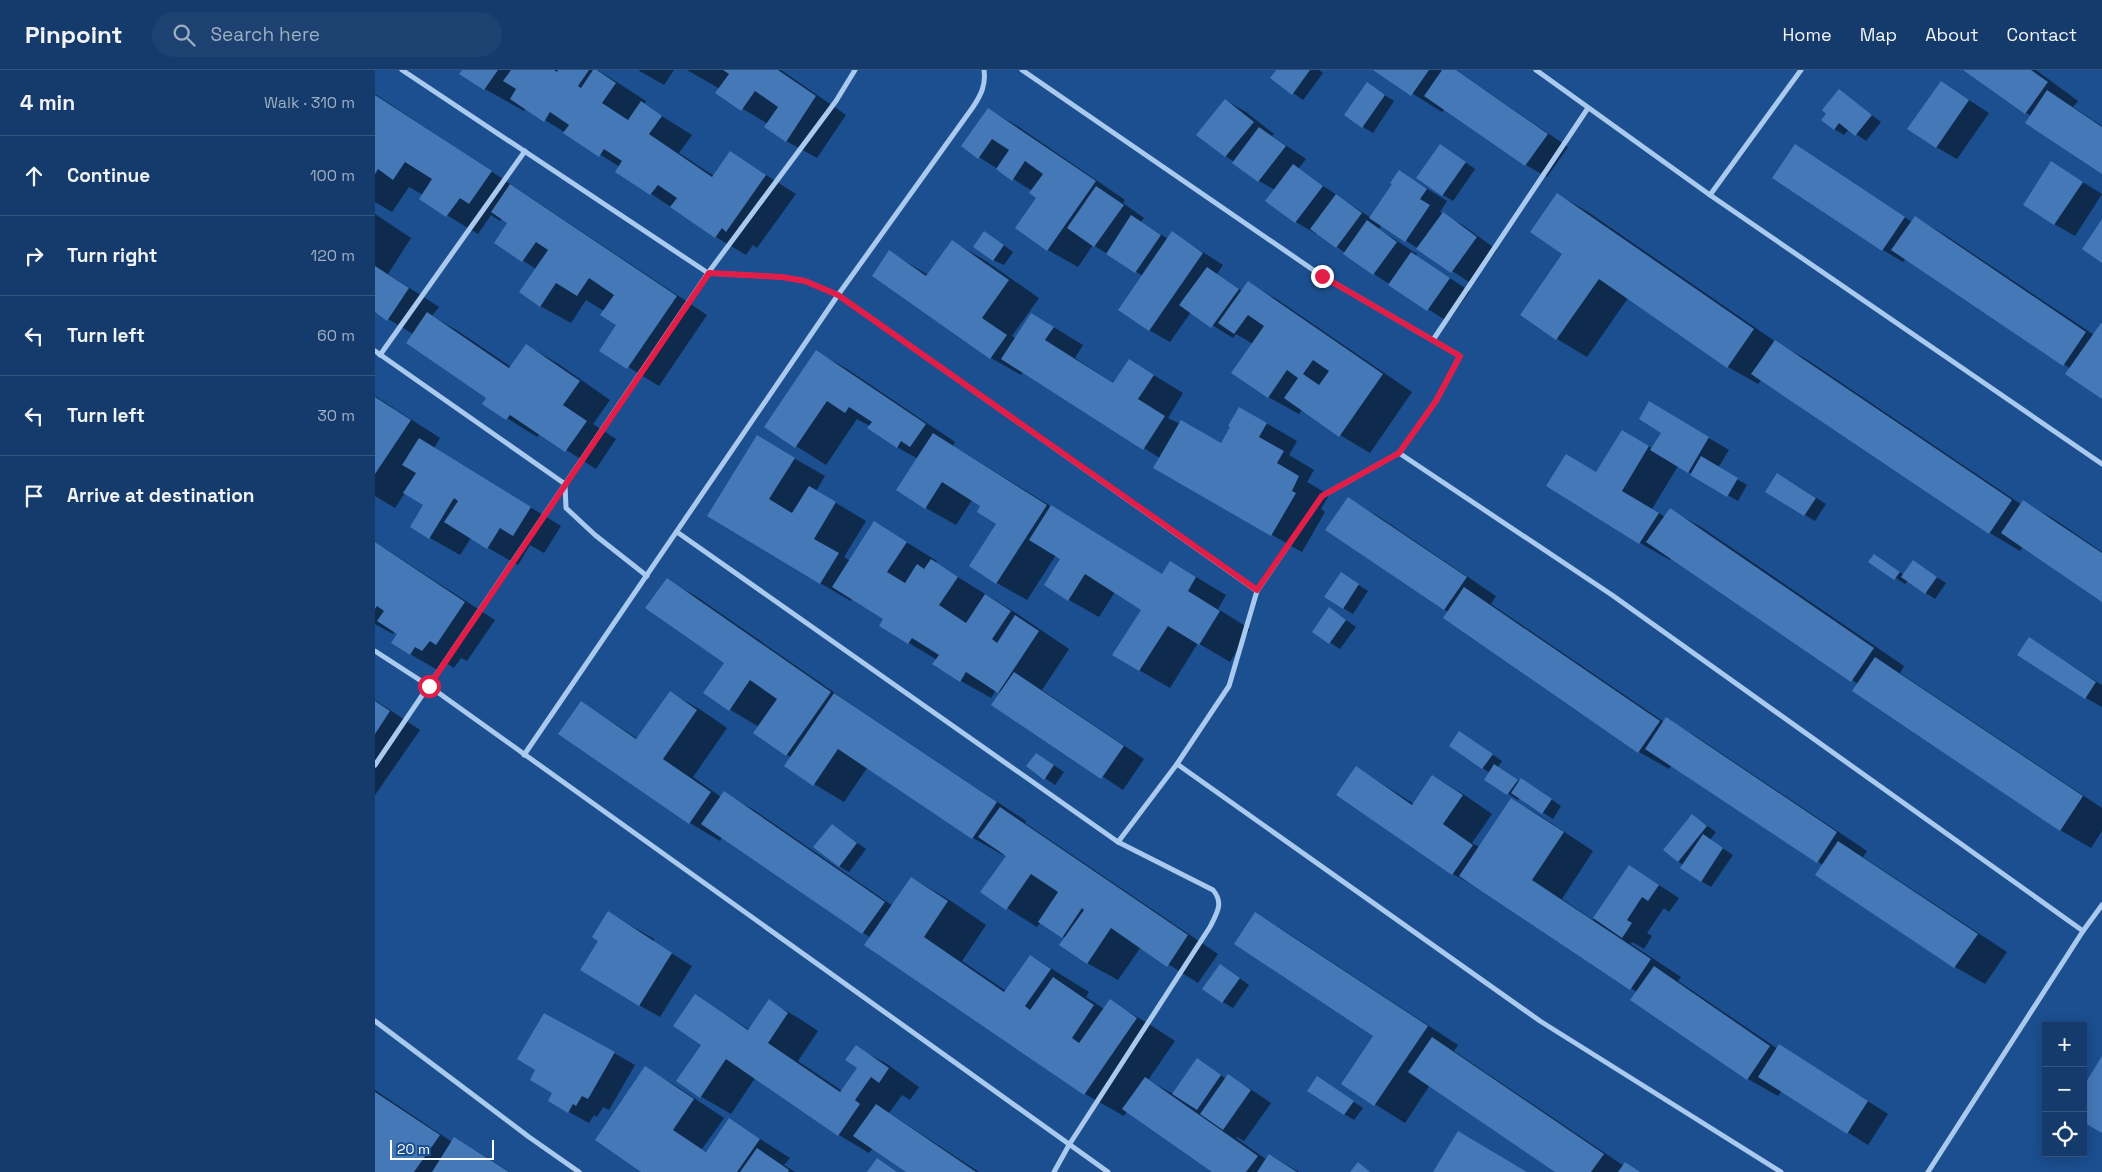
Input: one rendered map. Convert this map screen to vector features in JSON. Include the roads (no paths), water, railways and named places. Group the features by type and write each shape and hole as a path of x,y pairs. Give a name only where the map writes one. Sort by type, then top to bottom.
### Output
{"street":[{"path":"402,70 709,273 782,277 805,281 838,295 1257,590"},
{"path":"375,765 709,273 836,101 855,70"},
{"path":"524,755 838,295 973,107 983,88 985,78 983,70"},
{"path":"1022,70 1322,276 1460,356 1436,401 1399,453 1322,496 1257,590 1229,686 1177,764 1118,842"},
{"path":"1536,70 1709,196 2102,464"},
{"path":"1709,196 1801,70"},
{"path":"1433,340 1588,108"},
{"path":"525,151 377,353 565,484"},
{"path":"1399,453 1612,595 2083,931"},
{"path":"565,484 566,508 595,535 647,576"},
{"path":"677,532 1118,842 1213,890 1219,896 1218,912 1210,927 1069,1145 1054,1172"},
{"path":"375,651 429,686 1108,1172"},
{"path":"1177,764 1540,1021 1781,1172"},
{"path":"1927,1172 2083,931 2102,905"},
{"path":"375,1021 529,1137 579,1172"}]}
